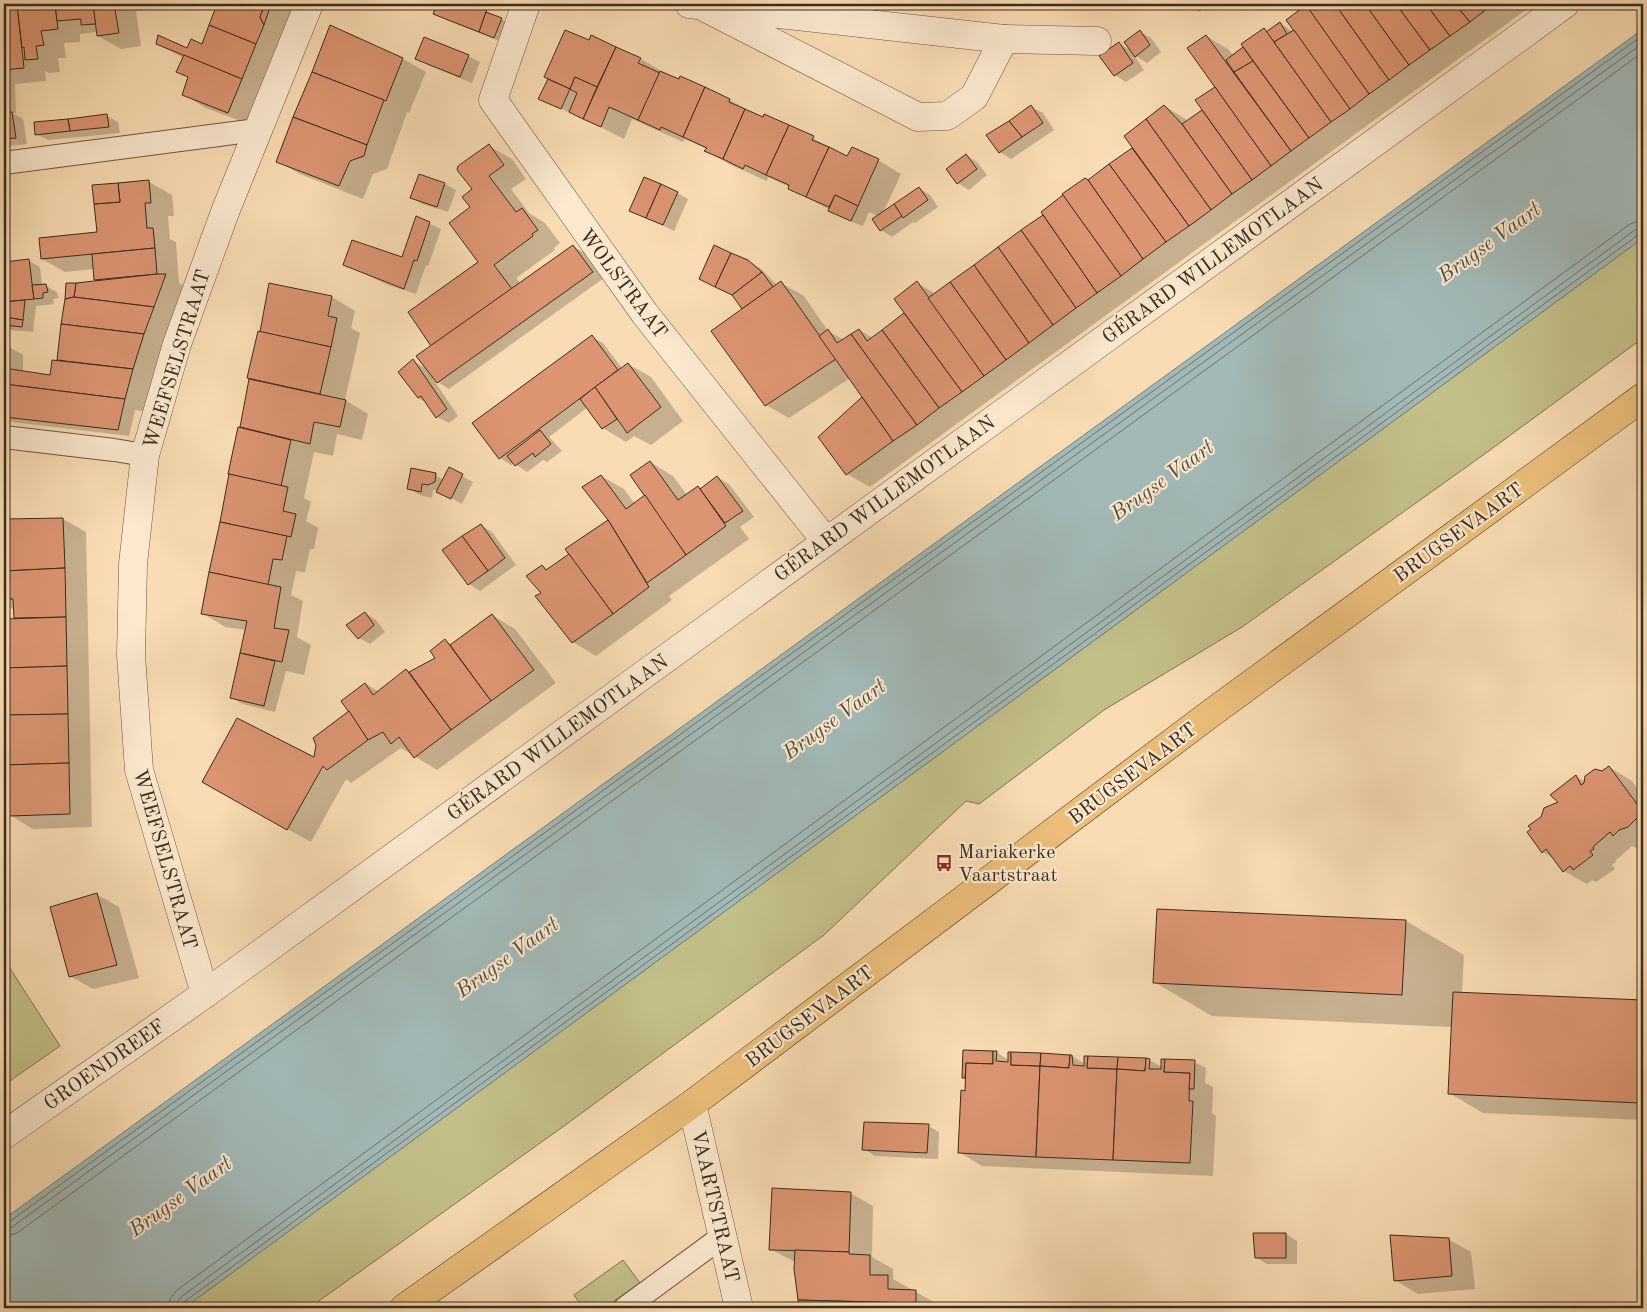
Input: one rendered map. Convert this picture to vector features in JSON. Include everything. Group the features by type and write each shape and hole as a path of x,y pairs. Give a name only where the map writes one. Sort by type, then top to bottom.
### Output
{"main road":[{"name":"BRUGSEVAART","path":"404,1308 692,1104 1233,697 1643,397"}],"street":[{"name":"WEEFSELSTRAAT","path":"205,994 138,770 131,655 133,564 145,456 177,344 225,212 309,4"},
{"name":"WOLSTRAAT","path":"526,4 493,100 645,314 825,540"},
{"name":"GÉRARD WILLEMOTLAAN","path":"205,994 825,540 1564,4"},
{"path":"696,5 918,117 947,116 974,97 1004,39"},
{"path":"696,5 1004,39 1097,41"},
{"name":"GROENDREEF","path":"4,1135 205,994"},
{"name":"VAARTSTRAAT","path":"692,1104 739,1308"}],"lane":[{"path":"4,163 257,130"},
{"path":"4,437 114,450 145,456"},
{"path":"625,1308 723,1236"}],"shaded area":[{"path":"1643,238 1643,338 1486,453 1242,627 1104,710 979,804 966,801 824,935 564,1126 309,1308 184,1308"},
{"path":"4,959 60,1046 4,1085"},
{"path":"623,1260 640,1283 604,1308 583,1308 574,1295"}],"water":[{"name":"Brugse Vaart","path":"1643,29 1643,238 184,1308 4,1308 4,1219"}],"building":[{"path":"4,4 17,4 24,68 4,70"},
{"path":"17,4 55,4 58,29 41,31 44,45 36,46 38,59 25,60"},
{"path":"55,4 93,4 96,24 81,25 81,19 57,21"},
{"path":"93,4 114,4 119,33 97,36"},
{"path":"217,4 265,4 260,17 264,25 256,44 209,25"},
{"path":"265,4 271,4 264,25 260,17"},
{"path":"437,4 474,4 487,9 479,32 433,14"},
{"path":"1305,4 1335,4 1389,80 1369,94"},
{"path":"1335,4 1365,4 1409,65 1389,80"},
{"path":"1365,4 1396,4 1430,50 1409,65"},
{"path":"1396,4 1426,4 1450,36 1430,50"},
{"path":"1426,4 1455,4 1470,22 1450,36"},
{"path":"1455,4 1490,4 1492,5 1470,22"},
{"path":"1306,5 1369,94 1350,109 1286,20"},
{"path":"486,12 502,18 494,38 479,32"},
{"path":"1280,22 1287,34 1274,42 1266,32"},
{"path":"209,25 256,44 242,79 156,44 158,35 187,48 191,39 202,44"},
{"path":"330,25 403,58 386,101 312,72"},
{"path":"1264,28 1331,122 1309,138 1241,44"},
{"path":"565,30 589,40 591,35 616,47 597,87 575,77 570,89 544,77"},
{"path":"1140,30 1150,45 1135,57 1124,42"},
{"path":"1294,30 1350,109 1331,122 1274,42"},
{"path":"1206,35 1291,151 1271,166 1187,48"},
{"path":"424,37 469,55 460,77 415,59"},
{"path":"1119,42 1133,63 1114,76 1099,56"},
{"path":"616,47 641,58 638,63 660,73 638,120 609,107 601,127 583,119"},
{"path":"1243,47 1253,61 1234,72 1226,60"},
{"path":"184,55 242,79 228,113 182,95 188,77 176,72"},
{"path":"1253,61 1309,138 1291,151 1234,72"},
{"path":"660,71 679,79 680,76 705,87 683,137 661,127 660,130 638,120"},
{"path":"312,72 384,100 367,145 293,117"},
{"path":"575,77 597,87 583,119 569,112 577,93 570,89"},
{"path":"548,79 570,89 561,109 538,99"},
{"path":"705,87 730,99 729,102 745,109 723,159 704,151 707,148 683,137"},
{"path":"1215,87 1271,166 1252,180 1195,100"},
{"path":"1031,105 1043,123 1022,137 1009,121"},
{"path":"1164,105 1182,124 1232,194 1211,210 1146,119"},
{"path":"745,109 763,117 764,114 789,125 766,175 745,165 743,169 723,159"},
{"path":"1202,110 1252,180 1232,194 1182,124"},
{"path":"4,112 12,112 16,138 4,139"},
{"path":"107,114 109,127 70,131 68,119"},
{"path":"293,117 367,145 364,156 350,161 339,186 276,162"},
{"path":"68,119 70,131 35,135 34,122"},
{"path":"1146,119 1211,210 1189,226 1124,136"},
{"path":"1009,121 1022,137 999,153 986,135"},
{"path":"789,125 814,136 812,140 829,147 806,197 788,189 789,185 766,175"},
{"path":"489,144 504,165 489,176 516,212 522,208 538,230 532,234 533,236 494,265 512,289 431,346 408,312 478,262 449,223 470,207 462,197 472,189 457,170 458,166"},
{"path":"829,147 847,156 852,147 879,159 858,206 835,195 829,207 806,197"},
{"path":"1132,148 1189,226 1166,242 1109,164"},
{"path":"966,154 977,169 957,184 946,169"},
{"path":"1109,164 1166,242 1143,259 1088,180"},
{"path":"419,174 445,183 437,207 410,198"},
{"path":"644,177 661,184 646,218 629,211"},
{"path":"1085,178 1143,259 1121,276 1062,194"},
{"path":"149,180 151,203 145,203 147,228 153,228 155,248 41,259 39,238 97,232 94,204 120,202 118,183"},
{"path":"118,183 120,202 94,204 92,185"},
{"path":"661,184 678,192 663,225 646,218"},
{"path":"919,187 928,200 903,218 894,204"},
{"path":"835,195 858,206 851,221 828,211"},
{"path":"1063,195 1121,276 1097,293 1041,212"},
{"path":"894,204 902,216 880,231 872,219"},
{"path":"1043,215 1097,293 1076,308 1021,230"},
{"path":"416,216 430,222 417,261 414,260 404,289 343,265 352,240 402,257"},
{"path":"1021,230 1076,308 1053,325 998,247"},
{"path":"573,245 593,272 437,383 416,356"},
{"path":"714,245 731,253 715,287 699,279"},
{"path":"998,247 1053,325 1029,343 974,265"},
{"path":"155,248 157,274 94,280 92,254"},
{"path":"731,253 748,260 762,272 732,295 715,287"},
{"path":"29,259 34,299 4,302 4,262"},
{"path":"974,265 1029,343 1006,360 950,282"},
{"path":"762,272 773,287 742,309 732,295"},
{"path":"166,274 154,307 74,297 76,283"},
{"path":"781,281 836,359 765,406 711,331"},
{"path":"917,281 984,376 962,392 894,299"},
{"path":"950,282 1006,360 984,376 928,298"},
{"path":"66,283 76,283 74,297 65,299"},
{"path":"269,283 332,296 328,316 337,318 331,347 260,332"},
{"path":"46,284 48,292 43,293 43,298 34,299 32,285"},
{"path":"74,297 154,307 144,334 61,324 65,299"},
{"path":"25,300 23,320 4,317 4,302"},
{"path":"904,313 962,392 939,408 882,330"},
{"path":"4,317 23,320 22,327 4,325"},
{"path":"61,324 144,334 133,369 57,360"},
{"path":"828,329 837,343 851,334 917,425 893,441 819,336"},
{"path":"859,329 867,341 882,330 939,408 917,425 851,334"},
{"path":"258,331 331,347 320,394 247,378"},
{"path":"592,335 618,370 499,459 472,423"},
{"path":"413,359 447,409 436,418 421,396 418,398 398,372"},
{"path":"52,360 133,369 125,399 4,384 4,368 50,375"},
{"path":"628,363 661,407 627,433 595,387"},
{"path":"249,379 346,400 340,427 314,422 310,444 240,427"},
{"path":"4,384 125,399 118,430 4,417"},
{"path":"595,387 617,419 602,429 580,399"},
{"path":"862,397 893,441 846,475 818,437"},
{"path":"238,427 291,440 281,486 228,474"},
{"path":"540,430 551,444 535,457 533,453 515,466 507,456"},
{"path":"650,461 678,500 698,486 726,526 686,555 630,475"},
{"path":"449,467 463,474 451,499 436,492"},
{"path":"411,468 436,473 435,482 428,485 422,484 421,492 407,489"},
{"path":"229,474 288,487 283,511 296,514 291,537 220,522"},
{"path":"601,475 626,509 645,495 686,555 647,583 608,520 582,487"},
{"path":"717,476 743,511 725,523 700,489"},
{"path":"63,518 65,568 4,571 4,519"},
{"path":"608,520 649,587 613,614 565,549"},
{"path":"220,522 287,536 282,560 273,559 268,585 209,572"},
{"path":"481,524 505,558 488,571 462,536"},
{"path":"462,536 488,571 468,585 442,550"},
{"path":"569,554 613,614 572,643 535,596 541,593 526,576 542,565 546,570"},
{"path":"65,568 66,617 14,618 13,599 4,599 4,571"},
{"path":"209,572 281,587 274,628 289,630 282,662 240,653 247,621 201,614"},
{"path":"365,612 374,625 358,639 346,625"},
{"path":"492,614 534,670 491,701 450,645"},
{"path":"66,617 67,666 4,668 4,619"},
{"path":"445,639 491,701 451,730 409,672 435,658 430,651"},
{"path":"240,653 275,661 264,706 230,698"},
{"path":"67,666 68,714 4,715 4,668"},
{"path":"406,669 451,730 414,758 399,737 391,744 383,732 368,740 341,701 365,683 373,695"},
{"path":"349,711 368,740 327,770 323,766 287,830 202,782 237,718 314,757 316,745 313,738"},
{"path":"68,714 69,763 4,765 4,715"},
{"path":"69,763 70,814 9,816 6,788 4,788 4,765"},
{"path":"1609,766 1643,812 1628,827 1619,830 1613,836 1610,832 1590,851 1593,855 1573,870 1570,866 1563,872 1546,849 1542,853 1527,832 1531,829 1528,826 1541,817 1544,808 1558,802 1550,795 1576,775 1581,785 1584,783 1585,776 1595,769 1602,771"},
{"path":"97,893 117,965 69,977 50,907"},
{"path":"1157,909 1406,920 1402,995 1153,983"},
{"path":"1453,992 1643,1000 1643,1076 1641,1076 1639,1103 1448,1094"},
{"path":"963,1050 993,1051 993,1064 966,1063 965,1078 962,1078"},
{"path":"993,1051 997,1051 996,1061 1008,1062 1008,1052 1011,1052 1011,1065 1040,1066 1036,1157 958,1153 961,1090 965,1091 966,1063 993,1064"},
{"path":"1011,1052 1041,1053 1040,1066 1011,1065"},
{"path":"1041,1053 1070,1055 1069,1068 1040,1066"},
{"path":"1070,1055 1072,1055 1073,1065 1084,1066 1084,1056 1088,1056 1087,1068 1117,1069 1113,1160 1036,1157 1040,1066 1069,1068"},
{"path":"1088,1056 1118,1057 1117,1069 1087,1068"},
{"path":"1118,1057 1146,1058 1145,1071 1117,1069"},
{"path":"1146,1058 1150,1059 1149,1069 1161,1069 1161,1059 1165,1059 1164,1072 1190,1073 1189,1101 1193,1101 1190,1163 1113,1160 1117,1069 1145,1071"},
{"path":"1165,1059 1195,1060 1194,1089 1189,1089 1190,1073 1164,1072"},
{"path":"864,1122 929,1124 927,1153 862,1150"},
{"path":"772,1188 851,1192 849,1252 769,1250"},
{"path":"1253,1233 1286,1233 1286,1258 1255,1258"},
{"path":"1390,1235 1449,1238 1452,1276 1394,1281"},
{"path":"795,1250 849,1252 849,1254 870,1255 870,1275 888,1275 888,1289 916,1290 916,1303 798,1300 794,1269"},
{"path":"798,1300 867,1302 867,1308 799,1308"}],"place":[{"name":"Mariakerke Vaartstraat","path":"944,863"}]}
